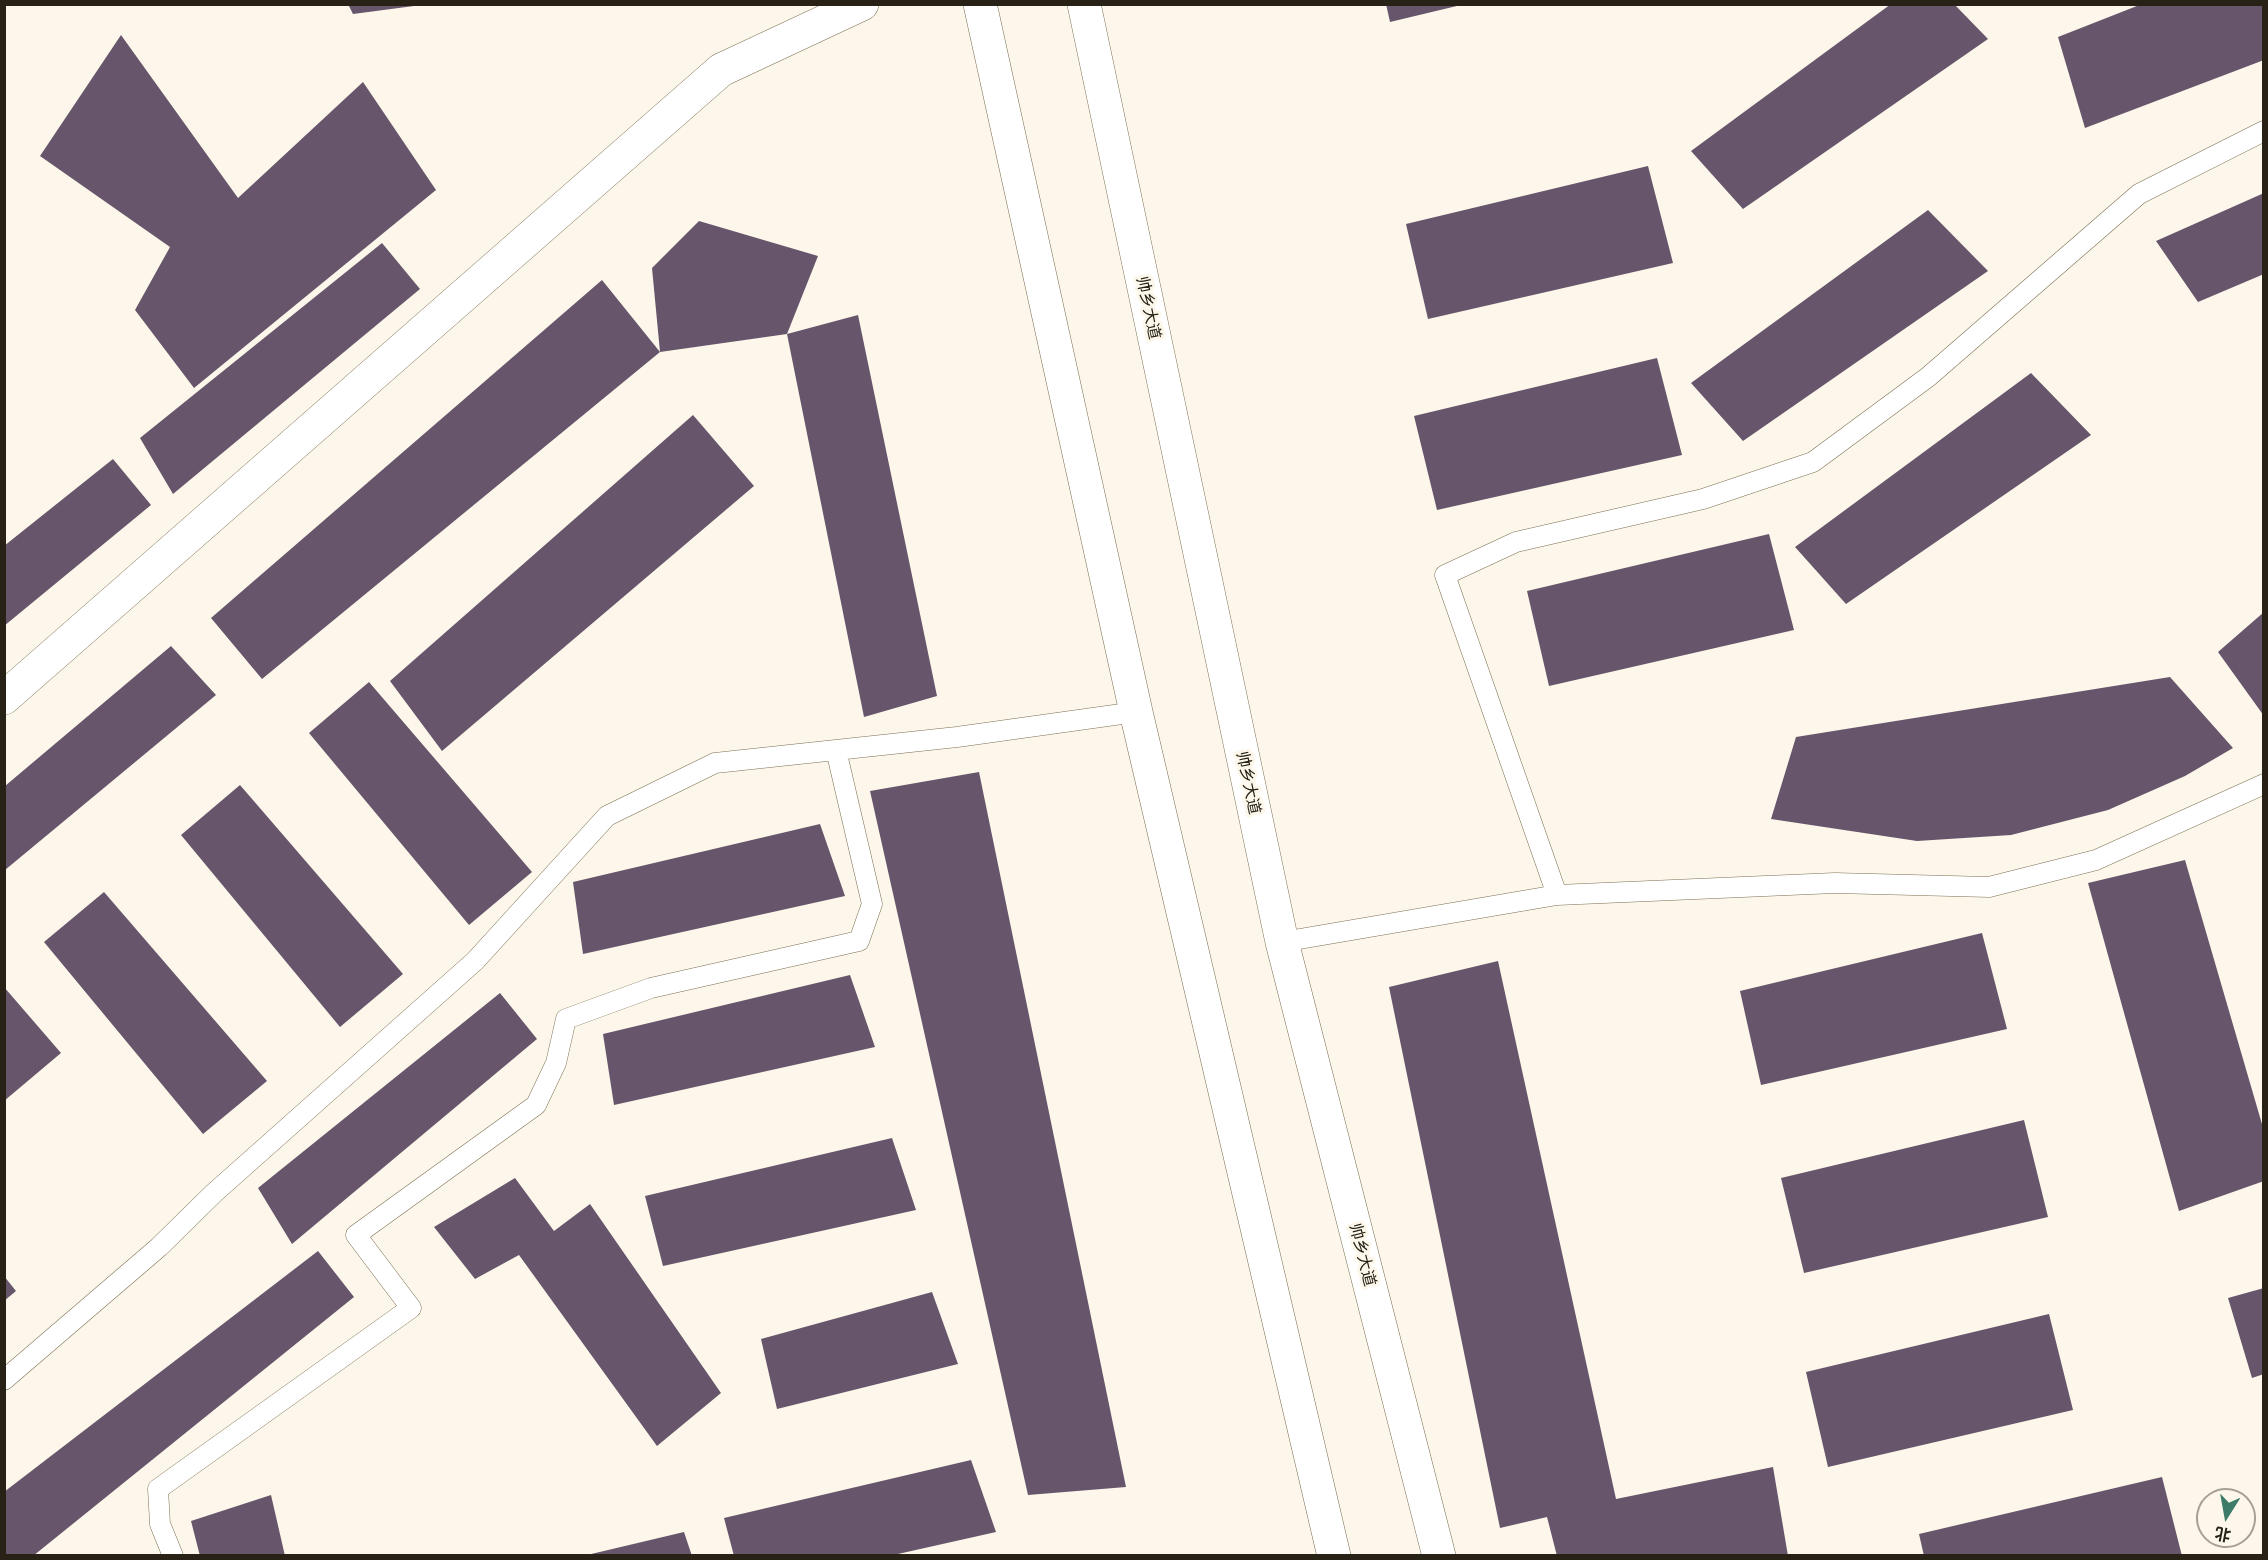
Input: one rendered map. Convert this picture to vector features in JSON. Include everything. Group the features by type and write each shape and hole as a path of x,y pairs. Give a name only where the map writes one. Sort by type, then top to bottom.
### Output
{"main road":[{"path":"4,698 721,70 861,4"},
{"path":"980,4 1136,711 1334,1556"},
{"name":"帅乡大道","path":"1084,4 1281,942 1439,1556"}],"lane":[{"path":"1557,895 1445,575 1516,542 1702,499 1813,462 1928,377 2139,194 2264,131"},
{"path":"4,1380 159,1247 214,1193 475,961 607,816 715,764 957,737 1136,711"},
{"path":"173,1556 160,1524 158,1490 411,1308 356,1234 536,1105 556,1063 566,1019 651,988 859,941 872,904 836,750"},
{"path":"1281,942 1557,895 1835,883 1989,888 2096,860 2264,784"}],"building":[{"path":"348,4 414,4 414,6 353,14"},
{"path":"1386,4 1461,4 1461,5 1390,22"},
{"path":"1891,4 1954,4 1988,39 1743,209 1691,151"},
{"path":"2142,4 2264,4 2264,60 2085,128 2058,37"},
{"path":"121,35 238,198 363,82 436,190 194,388 135,310 170,247 40,156"},
{"path":"1648,166 1673,263 1428,319 1406,224"},
{"path":"2264,193 2264,274 2198,302 2156,241"},
{"path":"1928,210 1988,271 1743,441 1691,383"},
{"path":"699,221 818,256 787,334 660,352 652,268"},
{"path":"382,243 420,289 173,494 140,438"},
{"path":"602,280 660,352 262,679 211,618"},
{"path":"858,315 937,696 864,717 787,334"},
{"path":"1657,358 1682,455 1437,510 1414,416"},
{"path":"2031,373 2091,435 1846,604 1795,547"},
{"path":"693,415 754,486 442,751 390,681"},
{"path":"113,459 151,505 4,626 4,546"},
{"path":"1769,534 1794,630 1549,686 1527,591"},
{"path":"2264,612 2264,716 2218,652"},
{"path":"171,646 216,695 5,870 5,786"},
{"path":"2170,677 2233,748 2185,776 2108,810 2011,835 1917,841 1771,819 1796,737"},
{"path":"369,682 532,872 469,925 309,733"},
{"path":"979,772 1126,1487 1028,1495 870,791"},
{"path":"240,785 403,974 340,1027 181,835"},
{"path":"820,824 845,896 583,954 573,882"},
{"path":"2185,860 2264,1131 2264,1181 2179,1211 2088,883"},
{"path":"104,892 267,1081 203,1134 44,942"},
{"path":"1982,933 2007,1029 1761,1085 1740,991"},
{"path":"1498,961 1616,1499 1773,1467 1788,1556 1557,1556 1547,1517 1500,1528 1389,987"},
{"path":"850,975 875,1047 614,1105 603,1034"},
{"path":"4,987 61,1053 4,1101"},
{"path":"500,993 537,1039 292,1244 258,1188"},
{"path":"2024,1120 2048,1217 1804,1273 1781,1178"},
{"path":"892,1138 916,1210 663,1266 645,1196"},
{"path":"515,1178 554,1231 590,1204 721,1393 657,1446 519,1255 475,1279 434,1227"},
{"path":"318,1251 354,1297 33,1556 4,1556 4,1492"},
{"path":"4,1276 16,1291 4,1301"},
{"path":"2264,1288 2264,1374 2252,1378 2228,1298"},
{"path":"932,1292 958,1364 777,1409 761,1339"},
{"path":"2049,1314 2073,1410 1828,1467 1806,1372"},
{"path":"971,1460 996,1532 889,1556 734,1556 724,1518"},
{"path":"2162,1477 2182,1556 1924,1556 1919,1534"},
{"path":"271,1495 285,1556 200,1556 191,1521"},
{"path":"684,1532 692,1556 587,1556 587,1555"}]}
